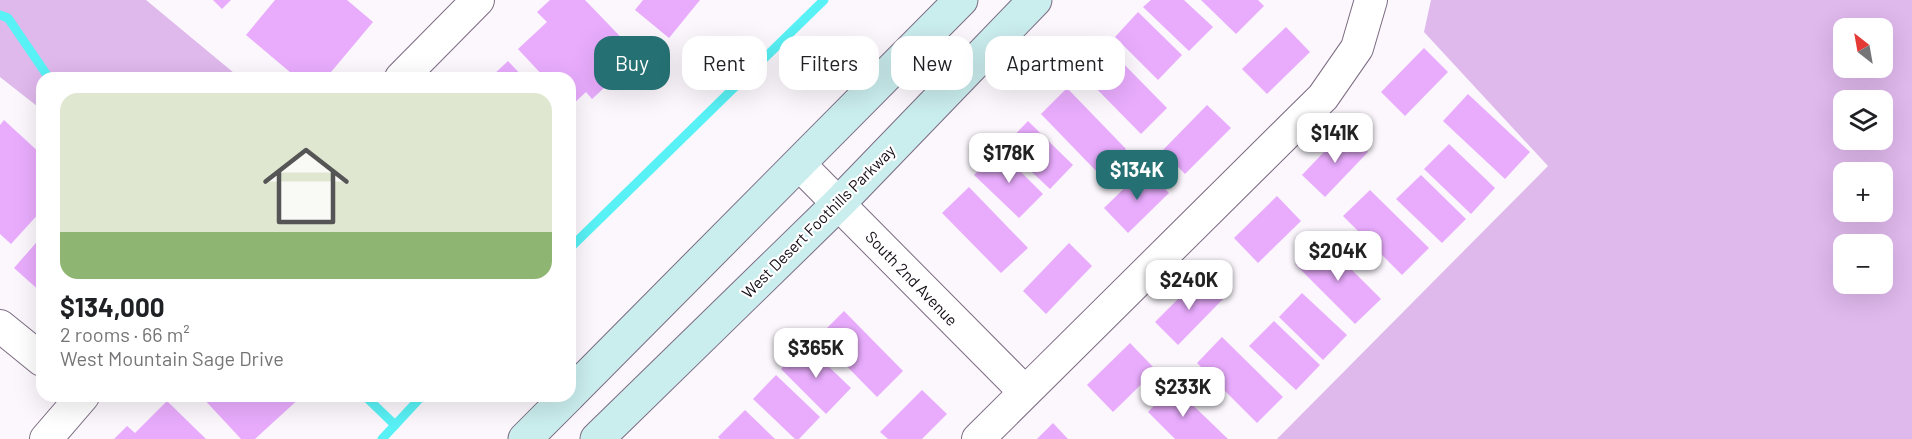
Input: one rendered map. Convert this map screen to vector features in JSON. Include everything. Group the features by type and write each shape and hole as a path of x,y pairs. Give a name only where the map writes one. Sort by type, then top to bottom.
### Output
{"street":[{"path":"576,388 961,0"},
{"name":"West Desert Foothills Parkway","path":"597,439 839,203 1035,0"},
{"path":"978,439 1323,97 1357,48 1371,0"},
{"path":"406,72 464,4"},
{"name":"South 2nd Avenue","path":"799,164 1025,392"},
{"path":"0,326 36,355"},
{"path":"46,439 78,402"},
{"path":"525,439 562,402"}],"shaded area":[{"path":"0,0 146,0 233,72 36,72 36,105 0,77"},
{"path":"1431,0 1912,0 1912,439 1277,439 1548,166 1424,32"}],"building":[{"path":"213,0 231,0 222,9"},
{"path":"275,0 347,0 373,22 331,72 290,72 246,35"},
{"path":"550,0 585,0 620,36 594,36 594,90 602,90 592,99 586,92 576,101 576,72 539,72 518,49 547,22 537,12"},
{"path":"643,0 700,0 670,37 635,10"},
{"path":"1151,0 1184,0 1213,27 1189,51 1143,7"},
{"path":"1201,0 1258,0 1264,6 1236,34"},
{"path":"1138,12 1182,55 1158,80 1125,47 1125,36 1116,36"},
{"path":"1286,27 1310,52 1267,94 1242,69"},
{"path":"1424,48 1448,72 1405,116 1381,92"},
{"path":"508,61 518,72 496,72"},
{"path":"1125,65 1167,108 1141,134 1098,90 1125,90"},
{"path":"1065,90 1069,90 1126,149 1100,175 1041,114"},
{"path":"1468,94 1530,152 1505,179 1443,121"},
{"path":"1207,105 1231,128 1185,174 1162,151"},
{"path":"4,120 36,149 36,217 11,244 0,234 0,125"},
{"path":"1028,121 1073,165 1050,189 1004,146"},
{"path":"1345,130 1368,152 1325,197 1302,175"},
{"path":"1449,144 1495,188 1471,214 1424,169"},
{"path":"999,150 1043,194 1019,218 974,175"},
{"path":"1145,168 1169,193 1128,233 1104,208"},
{"path":"1421,175 1466,219 1442,243 1396,199"},
{"path":"969,187 1028,248 1001,273 942,213"},
{"path":"1370,190 1429,248 1402,275 1343,216"},
{"path":"1277,196 1301,221 1258,263 1234,238"},
{"path":"1321,239 1381,299 1355,324 1295,264"},
{"path":"36,243 36,288 14,268"},
{"path":"1069,243 1092,266 1046,314 1023,291"},
{"path":"1200,277 1223,299 1178,345 1155,322"},
{"path":"1302,293 1347,335 1323,360 1279,317"},
{"path":"844,311 903,371 877,397 818,337"},
{"path":"1274,321 1320,365 1296,390 1249,346"},
{"path":"1222,337 1283,397 1257,423 1197,363"},
{"path":"1130,343 1156,370 1113,412 1087,385"},
{"path":"805,344 851,388 826,414 781,369"},
{"path":"776,375 820,417 799,439 795,439 753,399"},
{"path":"1173,386 1228,439 1175,439 1148,412"},
{"path":"922,390 947,414 922,439 888,439 880,432"},
{"path":"168,402 206,439 114,439 127,426 135,433"},
{"path":"207,402 295,402 255,439 241,439"},
{"path":"745,410 775,439 720,439 718,437"},
{"path":"1053,423 1068,439 1037,439"}],"waterway":[{"path":"576,242 824,0"},
{"path":"0,15 8,18 45,72"},
{"path":"371,402 395,425"},
{"path":"382,439 416,402"}]}
